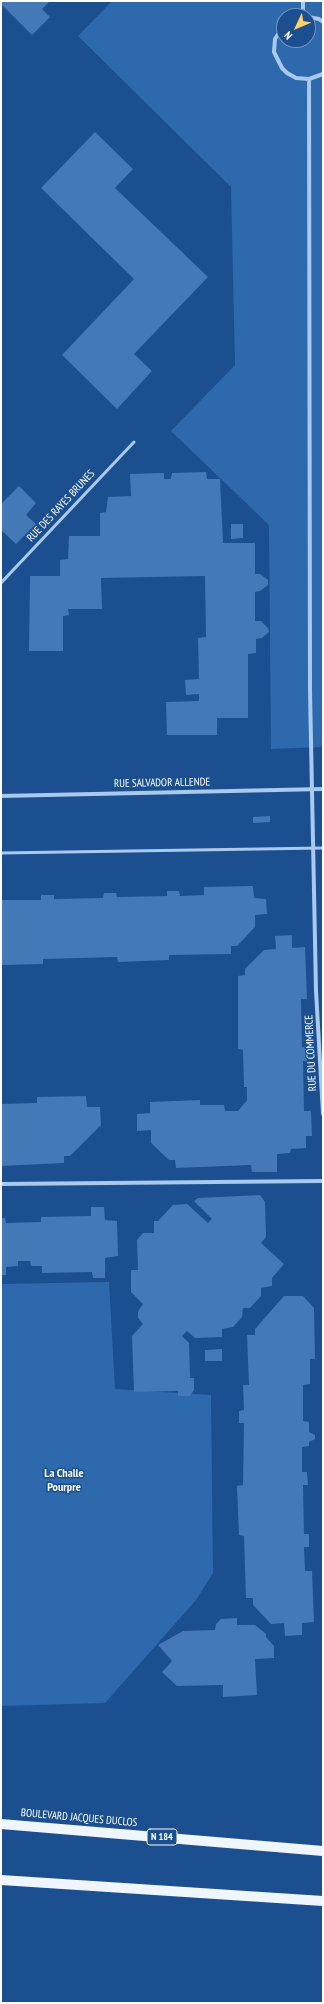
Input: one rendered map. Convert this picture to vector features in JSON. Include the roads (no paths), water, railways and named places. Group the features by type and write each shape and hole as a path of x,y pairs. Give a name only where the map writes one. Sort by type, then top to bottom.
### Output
{"main road":[{"name":"BOULEVARD JACQUES DUCLOS","path":"1,1824 323,1851"},
{"path":"1,1880 323,1901"}],"street":[{"path":"276,37 274,52 276,58 286,73 296,78 309,79 323,74"},
{"name":"RUE DU COMMERCE","path":"309,79 310,691 316,992 323,1114"},
{"name":"RUE SALVADOR ALLENDE","path":"1,796 323,788"},
{"path":"1,1184 323,1181"}],"lane":[{"name":"RUE DES RAYES BRUNES","path":"1,583 134,442"},
{"path":"1,853 323,848"}],"district":[{"name":"La Challe Pourpre","path":"64,1481"}]}
